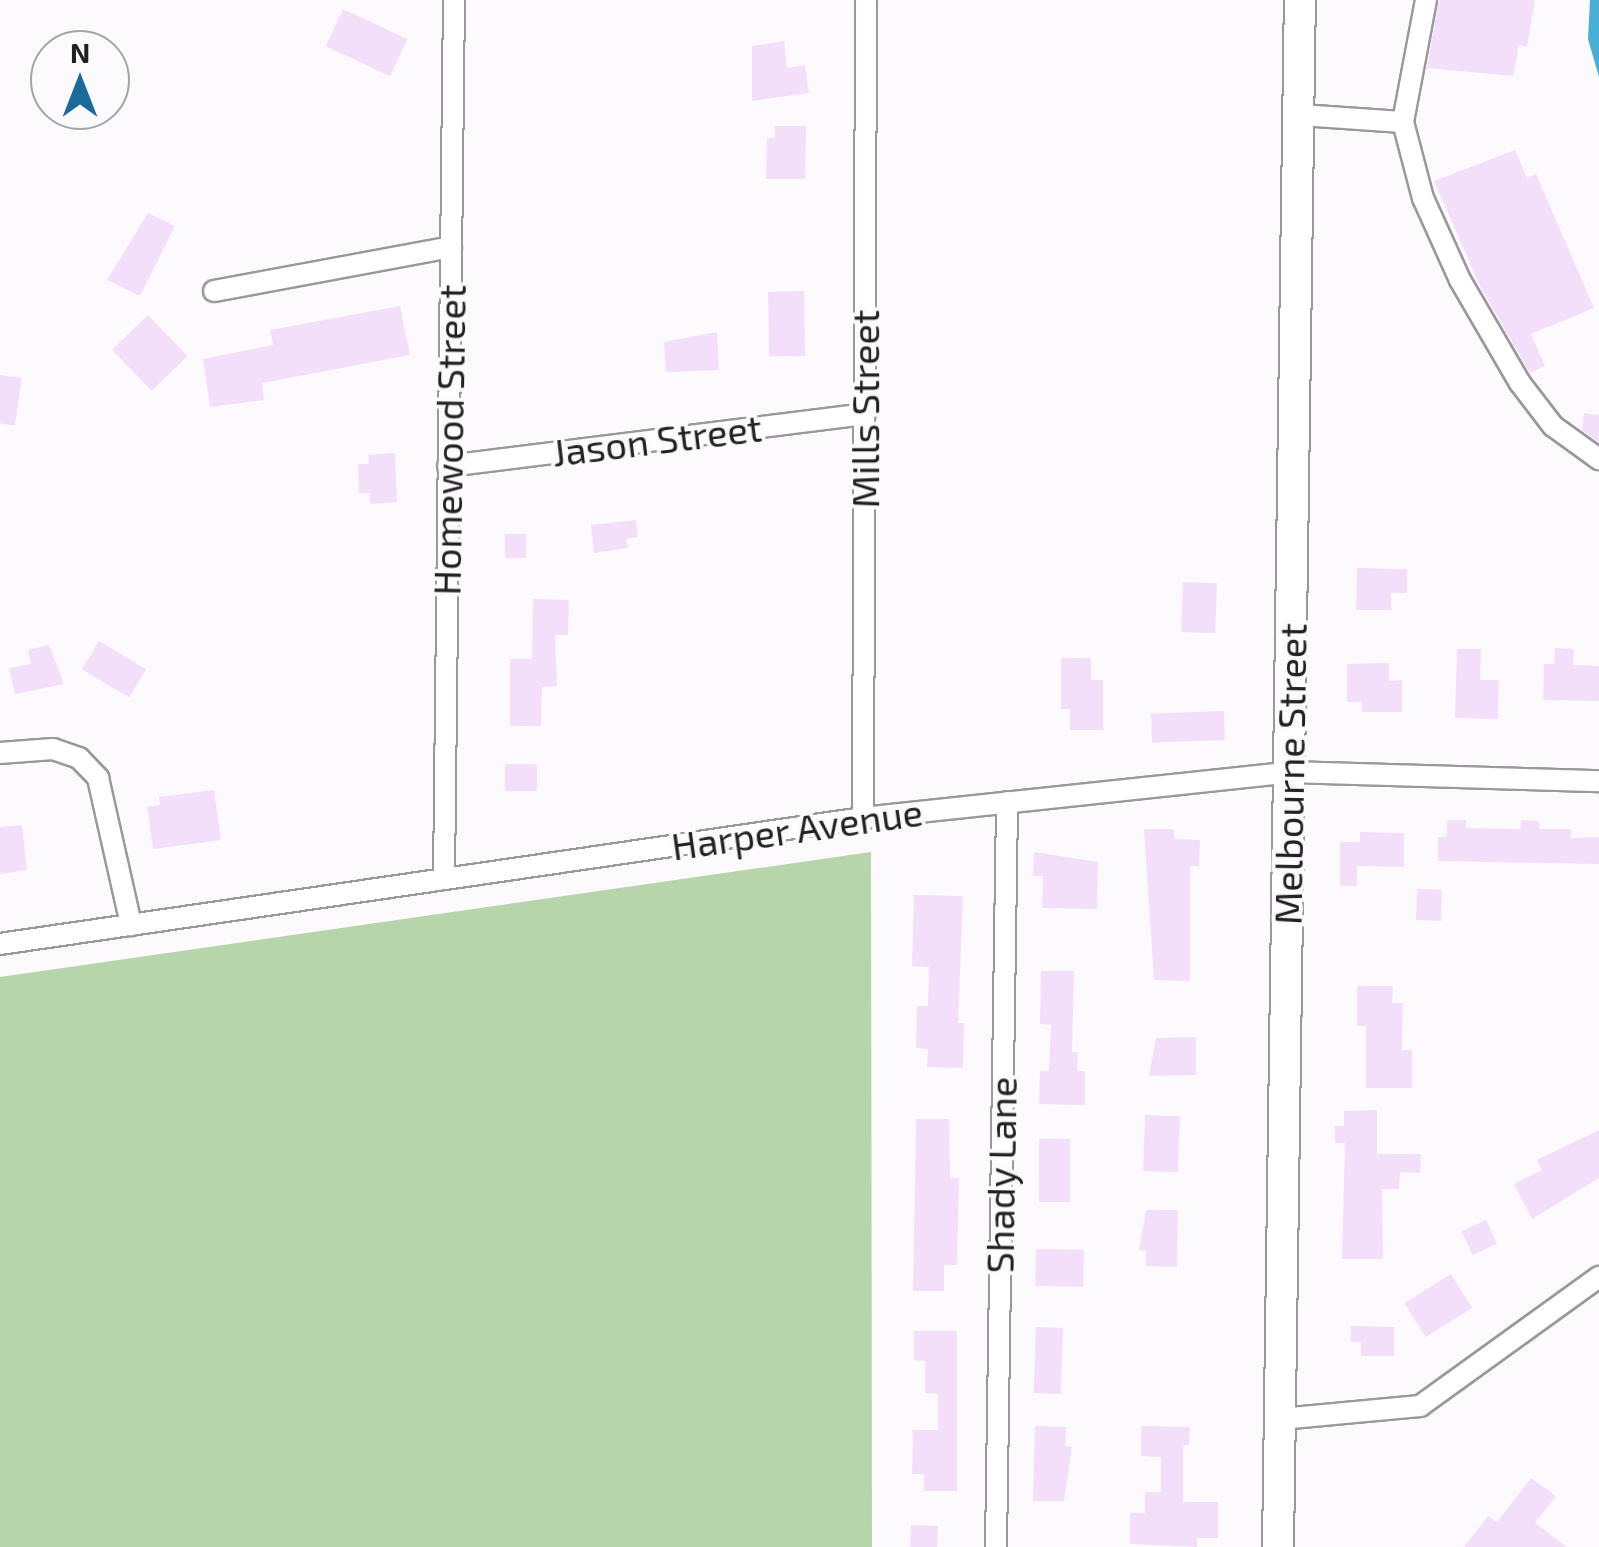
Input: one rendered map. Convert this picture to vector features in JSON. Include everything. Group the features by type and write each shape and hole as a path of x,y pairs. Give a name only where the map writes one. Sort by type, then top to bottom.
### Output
{"street":[{"name":"Homewood Street","path":"444,880 454,0"},
{"name":"Mills Street","path":"863,818 866,0"},
{"name":"Melbourne Street","path":"1278,1547 1300,0"},
{"path":"1426,0 1403,122 1423,198 1475,308 1552,426 1599,459"},
{"path":"1300,115 1403,122"},
{"path":"214,292 451,247"},
{"name":"Jason Street","path":"448,466 865,414"},
{"path":"0,752 53,749 79,758 98,778 131,925"},
{"name":"Harper Avenue","path":"0,944 863,818 1290,772 1599,781"},
{"name":"Shady Lane","path":"996,1547 1007,802"},
{"path":"1280,1419 1420,1406 1599,1276"}],"green space":[{"path":"871,852 872,1547 0,1547 0,977"}],"water":[{"path":"1590,0 1599,0 1599,77 1588,39"}],"building":[{"path":"1439,0 1535,0 1527,47 1519,45 1513,76 1427,68"},
{"path":"343,9 407,39 390,76 326,46"},
{"path":"784,41 787,68 805,65 809,93 752,101 752,46"},
{"path":"775,126 806,126 805,179 766,179 767,138 775,138"},
{"path":"1515,150 1527,178 1536,174 1594,308 1531,334 1545,366 1530,373 1480,286 1434,181"},
{"path":"148,213 175,226 140,296 107,280"},
{"path":"804,291 805,356 769,357 768,292"},
{"path":"400,306 410,355 262,383 264,400 210,407 203,359 273,345 270,330"},
{"path":"148,315 188,356 152,391 112,350"},
{"path":"717,332 719,370 666,372 664,342"},
{"path":"0,375 22,378 15,426 0,423"},
{"path":"1584,413 1599,415 1599,442 1582,430"},
{"path":"395,453 397,502 370,504 370,493 359,493 358,464 369,464 368,455"},
{"path":"636,520 638,537 626,539 628,548 594,553 591,525"},
{"path":"505,534 526,534 526,558 505,558"},
{"path":"1357,568 1407,569 1407,593 1391,593 1391,610 1356,610"},
{"path":"1183,582 1217,583 1215,633 1181,632"},
{"path":"533,599 569,600 568,635 555,635 557,686 542,687 541,726 510,726 510,659 532,659"},
{"path":"99,641 146,669 129,698 82,669"},
{"path":"49,645 64,684 15,694 9,668 31,664 28,650"},
{"path":"1555,648 1574,649 1573,665 1599,666 1599,701 1543,700 1544,664 1554,664"},
{"path":"1457,649 1481,649 1480,680 1499,680 1498,719 1455,718"},
{"path":"1061,658 1091,658 1091,680 1103,680 1103,730 1070,730 1070,709 1061,709"},
{"path":"1389,663 1389,681 1402,680 1402,712 1362,712 1362,702 1347,702 1347,664"},
{"path":"1224,711 1225,740 1152,743 1151,714"},
{"path":"505,764 537,764 537,791 505,791"},
{"path":"214,790 221,840 153,849 147,807 160,805 159,797"},
{"path":"1447,820 1466,820 1466,828 1521,829 1521,820 1539,821 1539,829 1571,829 1571,838 1599,837 1599,864 1438,861 1438,837 1447,837"},
{"path":"22,825 27,870 0,874 0,827"},
{"path":"1144,829 1174,829 1174,839 1200,840 1199,866 1190,866 1190,981 1154,980"},
{"path":"1360,832 1404,833 1404,867 1357,866 1357,886 1340,886 1340,842 1360,842"},
{"path":"1034,852 1098,862 1097,909 1042,908 1043,876 1033,876"},
{"path":"1417,889 1442,890 1441,921 1416,920"},
{"path":"914,895 963,896 958,1023 964,1023 963,1068 927,1067 928,1049 916,1048 917,1006 928,1006 929,967 912,966"},
{"path":"1041,971 1074,971 1072,1052 1078,1052 1077,1071 1085,1071 1085,1105 1039,1104 1040,1071 1049,1071 1051,1025 1040,1024"},
{"path":"1357,986 1393,986 1392,1003 1403,1003 1402,1050 1412,1050 1412,1088 1366,1088 1366,1026 1357,1026"},
{"path":"1196,1037 1196,1075 1149,1076 1156,1038"},
{"path":"1377,1110 1377,1154 1421,1154 1420,1173 1400,1172 1399,1189 1382,1189 1383,1259 1342,1259 1345,1143 1335,1143 1335,1126 1344,1126 1344,1111"},
{"path":"1145,1115 1180,1116 1178,1172 1143,1171"},
{"path":"916,1119 949,1119 950,1178 959,1178 957,1265 944,1265 944,1291 913,1291"},
{"path":"1599,1130 1599,1178 1532,1219 1514,1184 1542,1170 1537,1160"},
{"path":"1039,1139 1070,1139 1070,1202 1039,1202"},
{"path":"1146,1210 1178,1210 1177,1267 1146,1266 1146,1250 1139,1250"},
{"path":"1486,1220 1497,1244 1473,1255 1462,1231"},
{"path":"1036,1249 1084,1250 1083,1287 1035,1286"},
{"path":"1451,1274 1472,1308 1426,1337 1404,1303"},
{"path":"1351,1326 1394,1327 1394,1356 1361,1356 1361,1342 1351,1342"},
{"path":"1036,1327 1063,1328 1061,1394 1034,1393"},
{"path":"914,1331 957,1331 957,1491 924,1491 924,1474 912,1474 913,1430 938,1430 938,1394 925,1393 925,1361 914,1360"},
{"path":"1035,1426 1066,1427 1065,1446 1072,1447 1064,1501 1033,1501"},
{"path":"1141,1426 1190,1427 1189,1445 1183,1445 1183,1502 1218,1502 1218,1538 1197,1538 1197,1547 1130,1544 1130,1513 1145,1513 1145,1492 1161,1492 1161,1457 1141,1456"},
{"path":"1531,1478 1556,1496 1535,1523 1567,1547 1464,1547 1488,1516 1497,1522"},
{"path":"911,1525 938,1526 937,1547 910,1547"}]}
